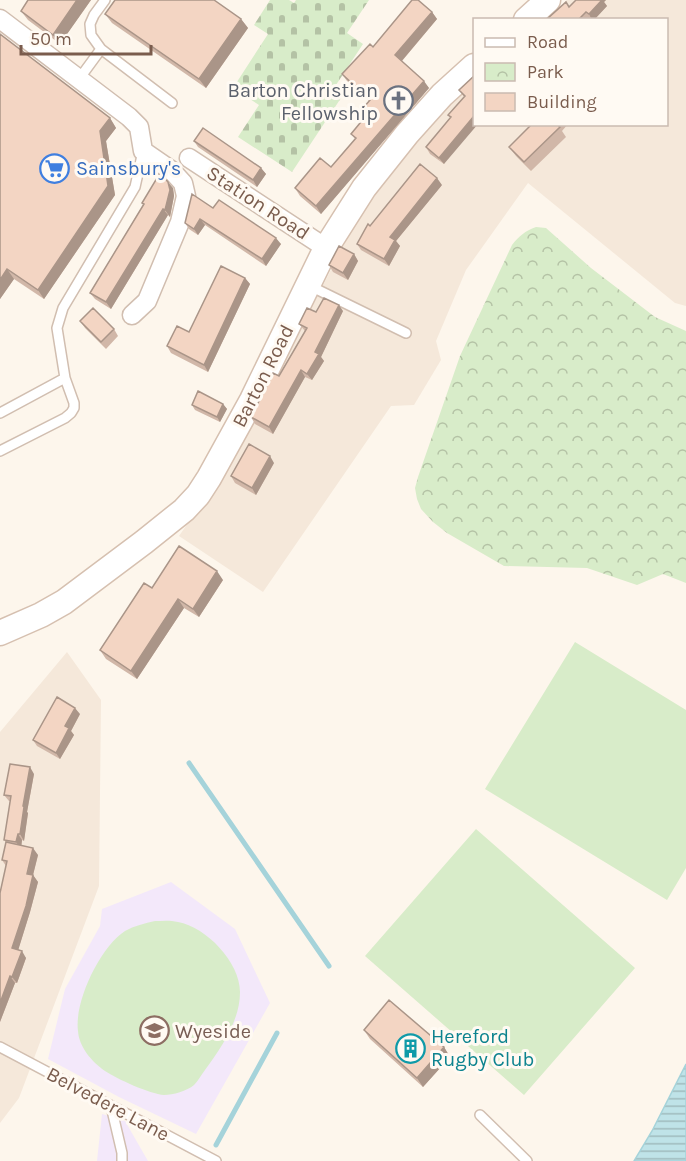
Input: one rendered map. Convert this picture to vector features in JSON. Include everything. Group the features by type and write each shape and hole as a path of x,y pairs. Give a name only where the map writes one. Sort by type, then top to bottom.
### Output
{"street":[{"path":"528,18 548,0"},
{"path":"0,19 129,117 139,127 143,151 172,171 183,183 186,196 180,222 147,301 132,315"},
{"name":"Barton Road","path":"0,633 64,602 144,542 184,510 198,495 252,400 326,248 364,188 442,95 473,67"},
{"name":"Station Road","path":"189,158 326,248"}],"lane":[{"path":"105,0 90,24 92,35 101,49 172,103"},
{"path":"79,79 101,49"},
{"path":"0,451 65,418 74,408 57,328 63,308 135,187 143,151"},
{"path":"308,285 406,333"},
{"path":"0,413 66,378"},
{"name":"Belvedere Lane","path":"0,1047 216,1161"},
{"path":"111,1106 122,1161"},
{"path":"480,1115 527,1161"}],"shaded area":[{"path":"567,0 686,0 686,306 675,303 528,183 466,270 436,341 441,360 414,405 391,406 263,592 179,536 223,473 363,208 447,106 473,83 473,126 668,126 668,18 547,18"},
{"path":"67,652 101,700 99,886 19,1098 0,1123 0,732"},
{"name":"Wyeside","path":"171,882 235,929 270,1003 196,1134 119,1097 48,1059 65,989 100,926 102,909"},
{"path":"102,1114 125,1121 148,1161 97,1161"}],"green space":[{"path":"270,0 289,0 294,3 296,0 369,0 347,33 363,44 332,91 341,98 292,172 238,137 259,105 233,88 268,34 254,25"},
{"path":"536,227 546,228 591,268 655,317 686,331 686,583 663,574 637,585 587,568 504,566 447,533 421,509 415,488 460,356 512,245 522,234"},
{"path":"575,642 686,710 686,868 667,900 485,789"},
{"path":"476,829 635,968 524,1095 365,956"},
{"path":"155,921 172,921 189,925 210,938 228,958 234,969 240,992 233,1024 211,1062 194,1085 184,1091 168,1095 142,1089 105,1071 87,1054 78,1031 80,1005 91,976 107,949 125,931"}],"water":[{"path":"686,1064 686,1161 634,1161 652,1131"}],"building":[{"path":"28,0 77,0 53,35 21,11"},
{"path":"115,0 214,0 241,19 199,79 105,14"},
{"path":"412,0 418,0 432,12 395,55 424,81 316,206 295,188 320,158 331,167 356,138 351,134 370,111 364,107 370,100 342,74 370,44 373,47"},
{"path":"576,0 602,0 589,14 586,12 580,18 548,18 566,2 569,7"},
{"name":"Sainsbury's","path":"0,34 110,118 100,131 108,186 38,290 7,269 0,280"},
{"path":"473,77 473,117 439,158 426,147 451,117 448,115 465,96 459,90"},
{"path":"530,126 560,127 524,162 509,147"},
{"path":"203,128 261,168 253,180 194,141"},
{"path":"420,164 437,178 390,237 395,240 384,259 357,244 368,224 370,226"},
{"path":"160,173 168,182 170,190 165,210 163,209 106,302 90,293"},
{"path":"192,194 213,208 219,200 276,238 262,259 200,219 194,229 185,223"},
{"path":"339,246 354,254 343,273 329,265"},
{"path":"221,266 245,278 204,365 167,346 177,326 189,332"},
{"path":"324,298 339,305 315,352 319,354 307,374 301,370 269,427 251,417 273,373 279,376 307,328 299,324 307,308 316,312"},
{"path":"93,308 114,329 101,342 80,321"},
{"path":"198,391 223,404 217,417 192,405"},
{"path":"249,444 270,456 252,488 231,476"},
{"path":"179,546 217,571 193,609 178,599 131,671 100,650 144,583 152,588"},
{"path":"57,697 75,708 65,726 69,728 56,753 33,740"},
{"path":"10,764 30,767 20,834 16,842 4,840 11,796 4,795"},
{"path":"6,842 33,848 27,874 33,875 26,906 12,948 22,951 0,1003 0,893 7,861 2,860"},
{"name":"Hereford Rugby Club","path":"389,1000 444,1047 417,1078 364,1030"}],"waterway":[{"path":"189,763 329,966"},
{"path":"216,1145 277,1033"}],"place":[{"name":"Barton Christian Fellowship","path":"399,101"},
{"name":"Sainsbury's","path":"55,168"},
{"name":"Wyeside","path":"154,1031"},
{"name":"Hereford Rugby Club","path":"410,1048"}]}
